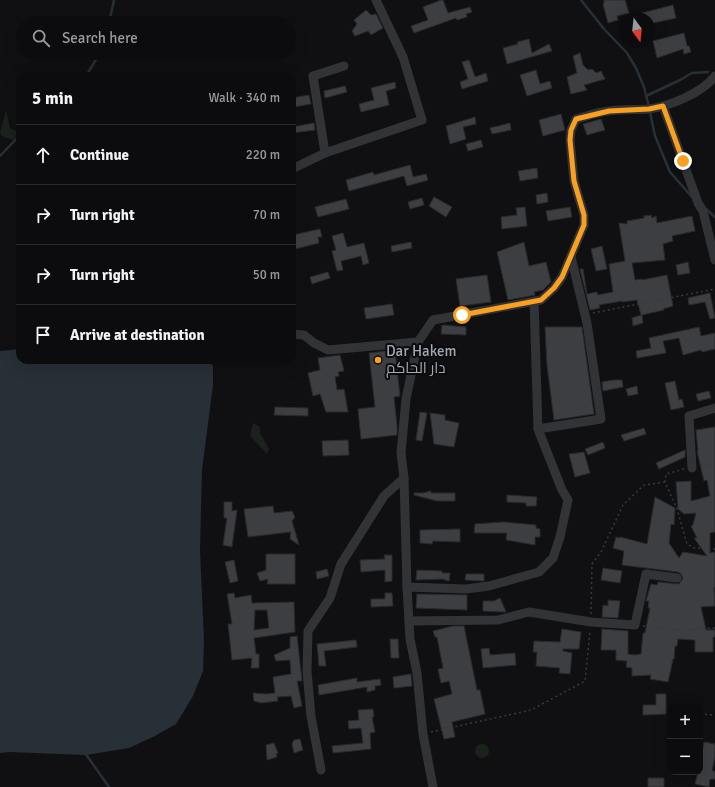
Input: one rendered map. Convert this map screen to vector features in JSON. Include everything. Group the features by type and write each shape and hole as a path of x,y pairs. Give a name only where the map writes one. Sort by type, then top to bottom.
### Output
{"street":[{"path":"296,166 325,153 422,120 403,57 376,0"},
{"path":"325,153 312,76 344,66"},
{"path":"433,787 423,734 417,673 410,639 404,478 401,453 406,399 418,342 433,320 541,300 554,288 562,277 583,228 584,215 574,181 570,140 573,123 576,119 609,111 649,109 663,106 699,91 715,76"},
{"path":"663,106 698,203 703,211 715,260"},
{"path":"538,429 601,419 585,315 571,257"},
{"path":"407,587 466,589 489,586 539,572 553,558 560,537 568,500 562,490 538,429 534,301"},
{"path":"296,335 304,336 328,350 418,342"},
{"path":"692,468 689,416 715,408"},
{"path":"321,770 311,716 306,671 308,631 330,598 341,564 384,496 404,478"},
{"path":"409,621 498,620 529,612 591,622 635,625 646,574 677,578"}],"path":[{"path":"585,315 715,288"},
{"path":"715,464 677,470 666,474 665,482 677,509 687,544 694,548 715,549"},
{"path":"423,734 531,710 585,681 591,622 592,564 601,552 623,505 644,485 665,482"},
{"path":"635,625 676,630 715,628"},
{"path":"703,714 715,715"}],"shaded area":[{"path":"6,110 10,128 16,131 16,134 14,140 3,137 0,133"},
{"path":"16,349 16,364 212,364 213,367 213,385 202,470 200,550 204,641 203,671 193,696 176,724 129,748 86,755 10,752 0,753 0,351"},
{"path":"253,423 260,427 260,433 269,449 267,454 250,436"},
{"path":"479,744 485,744 489,748 489,754 485,758 479,758 475,754 475,748"}],"building":[{"path":"443,0 448,13 470,7 472,12 466,14 467,17 457,20 456,18 414,33 411,26 428,20 423,7"},
{"path":"604,0 625,0 629,12 619,12 619,16 617,16 618,20 608,23"},
{"path":"673,5 676,18 655,23 655,12 646,12"},
{"path":"366,10 371,15 376,14 383,28 371,35 368,31 355,36 352,31 357,24 354,20"},
{"path":"684,33 687,46 689,46 691,52 684,54 683,49 657,58 655,48 655,40"},
{"path":"529,39 532,53 549,44 552,51 507,64 503,48"},
{"path":"580,53 583,65 588,70 592,69 596,73 601,71 605,79 584,85 587,90 571,94 567,77 577,73 573,56"},
{"path":"469,60 475,77 486,73 488,81 462,89 460,82 468,79 462,62"},
{"path":"536,70 540,84 550,81 552,88 527,96 520,75"},
{"path":"395,82 396,88 386,91 389,105 361,112 359,104 374,100 371,88"},
{"path":"345,86 347,92 325,98 324,91"},
{"path":"309,95 311,104 296,107 296,97"},
{"path":"561,114 565,130 543,136 539,120"},
{"path":"475,117 476,124 463,127 466,139 450,144 446,126"},
{"path":"601,119 605,130 587,135 583,124"},
{"path":"314,123 315,130 296,132 296,126"},
{"path":"510,123 511,130 492,134 490,128"},
{"path":"481,140 483,147 468,151 466,144"},
{"path":"410,165 413,177 426,174 428,180 407,186 404,176 349,191 346,180 373,172 374,175"},
{"path":"537,168 538,178 520,181 518,171"},
{"path":"547,193 548,202 537,204 536,195"},
{"path":"434,197 452,207 446,217 429,206"},
{"path":"422,198 424,205 410,209 408,202"},
{"path":"346,199 349,209 318,217 315,207"},
{"path":"525,207 527,226 502,229 501,217 517,215 516,208"},
{"path":"570,207 572,217 548,221 546,211"},
{"path":"651,215 652,218 656,216 657,223 692,216 695,231 672,236 673,241 663,244 665,260 632,263 635,280 667,275 673,306 663,309 664,310 642,315 643,323 633,326 632,318 641,315 637,300 599,305 600,308 590,310 580,269 583,269 587,294 597,292 598,295 613,292 609,264 625,261 619,223 627,224 627,221 644,218 644,216"},
{"path":"320,229 322,237 318,237 319,243 296,249 296,234"},
{"path":"343,233 347,247 364,243 369,263 363,265 361,256 341,261 343,270 337,271 332,251 336,250 332,236"},
{"path":"411,242 412,248 392,252 391,246"},
{"path":"524,242 529,266 546,262 551,282 543,290 534,292 535,295 508,300 497,252"},
{"path":"602,246 607,269 596,271 591,249"},
{"path":"688,262 690,273 678,275 676,265"},
{"path":"328,272 330,278 312,284 310,277"},
{"path":"487,275 491,302 460,306 456,279"},
{"path":"710,293 715,318 710,319 705,302 689,305 688,298"},
{"path":"392,304 394,315 366,319 364,308"},
{"path":"442,325 466,327 466,335 441,334"},
{"path":"545,327 582,327 594,414 554,420 547,365"},
{"path":"699,327 701,336 715,333 715,349 702,352 701,350 683,355 679,338 663,341 666,353 637,358 636,351 651,348 649,338"},
{"path":"395,350 400,396 394,397 397,435 361,439 358,409 375,407 369,353"},
{"path":"340,355 344,371 338,372 339,376 335,377 337,390 344,389 348,412 326,412 320,394 313,396 308,373 320,370 318,358"},
{"path":"622,380 623,387 603,391 602,382"},
{"path":"675,381 679,400 682,399 684,407 671,410 665,383"},
{"path":"637,386 638,394 628,396 626,389"},
{"path":"709,391 711,398 698,401 696,394"},
{"path":"275,407 308,408 308,416 274,415"},
{"path":"420,412 427,413 422,441 416,440"},
{"path":"430,413 445,415 445,420 459,423 454,447 434,444"},
{"path":"715,427 715,532 710,533 710,553 715,552 715,606 701,607 706,630 715,630 715,637 713,637 713,652 695,652 695,640 678,639 677,646 675,646 674,659 668,682 650,679 651,675 632,676 632,668 626,667 627,661 616,660 616,650 601,650 602,629 628,631 628,654 641,654 643,633 645,633 650,608 648,608 649,601 646,601 651,584 657,585 658,582 679,584 683,578 678,572 622,565 624,551 613,548 616,537 647,544 655,497 675,508 674,525 671,524 669,543 679,558 683,552 707,556 694,538 697,538 691,526 693,525 696,513 684,514 678,509 676,482 691,481 691,501 710,496 707,480 704,481 697,451 696,430"},
{"path":"644,428 646,434 624,441 621,435"},
{"path":"348,440 349,455 323,456 322,441"},
{"path":"603,442 605,448 588,455 585,449"},
{"path":"685,450 685,457 659,469 656,463"},
{"path":"584,452 590,473 575,477 569,454"},
{"path":"431,491 431,493 455,493 455,501 437,501 414,495 414,493"},
{"path":"507,495 537,497 536,506 526,506 526,503 507,502"},
{"path":"224,502 232,502 232,511 237,510 232,547 223,545 227,518 224,518"},
{"path":"273,506 274,513 292,511 295,517 292,521 299,545 290,539 291,532 248,537 244,509"},
{"path":"504,522 536,525 536,528 540,529 540,537 535,537 535,545 506,540 507,533 474,533 475,524"},
{"path":"460,529 460,542 433,541 432,544 420,543 420,530"},
{"path":"266,554 295,554 295,584 267,584 268,579 260,581 257,573 266,570"},
{"path":"384,555 392,555 392,581 385,582 385,570 361,572 360,560 385,559"},
{"path":"234,560 238,581 230,583 225,562"},
{"path":"603,568 622,571 620,583 601,580"},
{"path":"327,569 329,576 317,579 316,572"},
{"path":"417,570 442,571 442,573 450,573 449,581 442,579 416,580"},
{"path":"466,574 484,574 484,581 465,580"},
{"path":"234,593 235,598 251,595 252,603 294,602 295,632 254,638 256,654 259,654 259,668 251,668 252,658 232,660 228,624 232,624 227,594","holes":["255,610 267,610 269,628 254,630"]},
{"path":"385,593 392,593 393,606 371,607 371,599 385,599"},
{"path":"417,594 467,595 467,610 416,608"},
{"path":"500,598 506,612 483,611 483,601 494,601"},
{"path":"608,600 620,601 618,618 602,617 603,605 608,606"},
{"path":"453,626 464,626 477,690 480,690 485,714 452,722 455,737 444,739 434,699 452,694 449,681 441,683 438,669 443,668 437,637 435,637 433,631"},
{"path":"562,629 581,632 579,649 563,649 563,651 572,653 570,674 559,673 560,668 536,666 537,652 533,652 534,641 560,642"},
{"path":"297,636 302,681 297,681 302,706 294,708 291,696 277,697 278,701 261,703 254,701 253,693 275,693 273,677 291,674 290,660 276,661 274,655 290,648 290,637"},
{"path":"390,639 398,639 399,658 391,658"},
{"path":"356,640 357,647 324,651 326,666 319,666 317,644"},
{"path":"489,648 490,655 515,653 516,665 483,668 481,649"},
{"path":"411,674 412,686 394,688 393,677"},
{"path":"357,678 357,682 380,679 381,685 375,686 375,690 367,692 367,687 319,695 318,685"},
{"path":"656,694 666,694 666,714 643,715 643,705 656,705"},
{"path":"373,709 374,717 372,717 375,732 370,733 371,749 333,753 332,746 363,743 361,728 349,729 348,721 359,720 358,710"},
{"path":"300,739 303,750 294,753 292,744 294,740"},
{"path":"704,742 715,744 715,756 712,771 715,771 715,779 710,779 709,787 695,784 697,775 703,775"},
{"path":"274,743 278,753 276,754 277,757 267,760 266,745"},
{"path":"648,778 664,778 664,787 648,787"}],"waterway":[{"path":"111,16 114,0"},
{"path":"581,0 604,29 627,53 636,68 644,87 649,107"},
{"path":"88,72 96,60"},
{"path":"646,96 692,73 708,72"},
{"path":"650,112 655,136 670,172 692,197"},
{"path":"0,156 16,139"},
{"path":"706,209 715,217"},
{"path":"85,753 109,787"}],"place":[{"name":"Dar Hakem دار الحاكم","path":"378,360"}],"route":[{"path":"462,315 541,300 554,288 562,277 584,225 582,205 574,181 570,140 571,130 576,119 609,111 649,109 663,106 683,161"}]}
